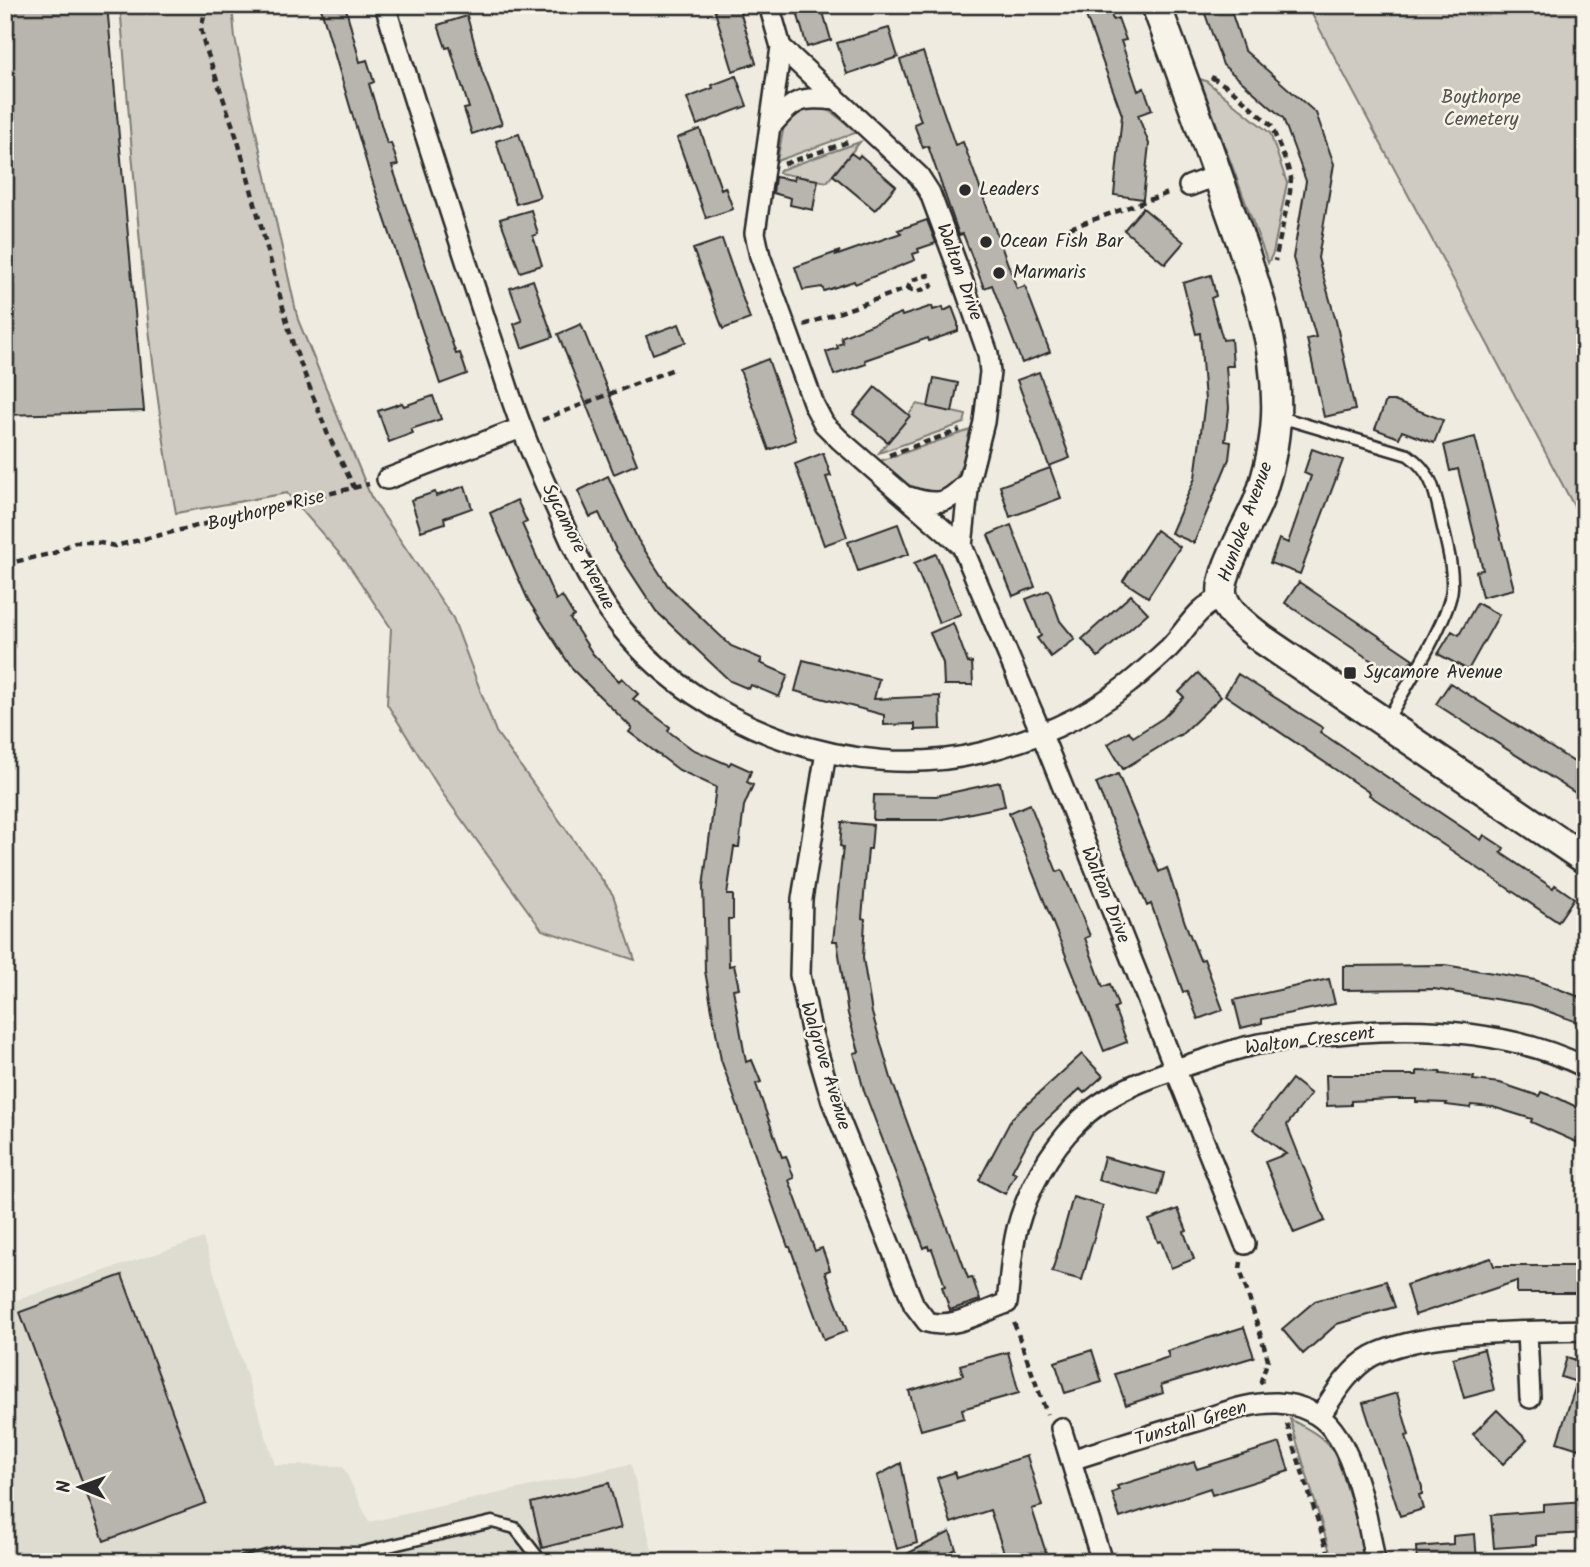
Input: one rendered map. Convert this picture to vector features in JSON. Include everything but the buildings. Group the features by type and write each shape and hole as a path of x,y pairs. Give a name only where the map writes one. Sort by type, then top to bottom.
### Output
{"street":[{"name":"Sycamore Avenue","path":"385,5 416,112 521,428 588,575 608,610 632,640 674,679 710,705 757,728 826,752 896,762 936,761 978,753 1042,735 1083,714 1126,685 1170,646 1206,605 1223,598"},
{"name":"Walton Drive","path":"769,5 781,47 755,233 760,256 814,405 824,424 962,547 1042,735 1245,1244"},
{"name":"Hunloke Avenue","path":"1156,5 1252,275 1272,352 1276,416 1271,457 1260,497 1224,575 1221,586 1223,598 1241,622 1262,639 1585,859"},
{"name":"Walton Drive","path":"781,47 919,176 930,193 958,268 988,354 990,372 984,422 969,481 962,547"},
{"path":"771,126 797,101 807,98 836,100"},
{"path":"1189,186 1218,175"},
{"path":"387,479 521,428"},
{"name":"Walton Drive","path":"901,494 928,503 942,502 955,495 969,481"},
{"name":"Walgrove Avenue","path":"826,752 802,899 800,975 811,1030 832,1101 914,1305 927,1322 940,1325 958,1321 1007,1303"},
{"name":"Walton Crescent","path":"1007,1303 1016,1231 1034,1186 1062,1141 1078,1122 1101,1104 1129,1088 1251,1045 1338,1033 1407,1031 1473,1035 1514,1041 1585,1067"},
{"path":"1375,1562 1370,1531 1343,1444 1320,1416 1342,1382 1371,1357 1409,1343 1463,1335 1585,1330"},
{"path":"1527,1332 1530,1398"},
{"name":"Tunstall Green","path":"1071,1460 1243,1407 1274,1403 1300,1407 1320,1416"},
{"path":"1061,1428 1102,1562"}],"lane":[{"path":"1276,416 1408,455 1422,465 1432,481 1452,567 1452,592 1445,614 1385,723"},
{"path":"243,1562 282,1552 359,1553 492,1522 515,1528 537,1556"}],"path":[{"path":"207,5 201,28 204,43 238,141 293,344 328,435 355,489"},
{"path":"1180,71 1201,71 1231,89 1271,125 1287,165 1291,178 1290,192 1275,264 1252,275"},
{"path":"763,172 875,133"},
{"path":"1070,228 1189,186"},
{"path":"786,330 908,288 912,280 928,275 932,286 916,292 908,288"},
{"path":"521,428 674,369"},
{"path":"866,463 984,422"},
{"name":"Boythorpe Rise","path":"5,564 54,553 75,542 95,542 115,547 387,479"},
{"path":"1245,1244 1240,1269 1268,1359 1261,1381 1287,1423 1331,1562"},
{"path":"1007,1303 1048,1416 1061,1428"}],"shaded area":[{"path":"203,1238 275,1465 343,1466 369,1522 631,1464 655,1562 5,1562 5,1304"}],"green space":[{"path":"120,5 232,5 235,38 298,320 371,497 453,618 496,732 613,895 635,960 542,930 443,794 387,704 391,628 346,561 287,493 176,513 148,323"},
{"name":"Boythorpe Cemetery","path":"1307,5 1585,5 1585,526 1583,523"},
{"path":"1200,79 1270,133 1287,183 1273,253 1268,263"},
{"path":"813,105 827,109 858,132 777,161 785,121 791,113"},
{"path":"860,142 827,182 779,173 780,170"},
{"path":"917,404 966,415 964,423 879,453"},
{"path":"970,430 956,478 949,487 940,492 929,493 914,488 880,461"},
{"path":"1290,1419 1322,1438 1335,1456 1350,1499 1365,1556 1364,1562 1333,1562"}],"place":[{"name":"Leaders","path":"965,190"},
{"name":"Ocean Fish Bar","path":"986,242"},
{"name":"Marmaris","path":"999,273"},
{"name":"Sycamore Avenue","path":"1350,673"}]}
